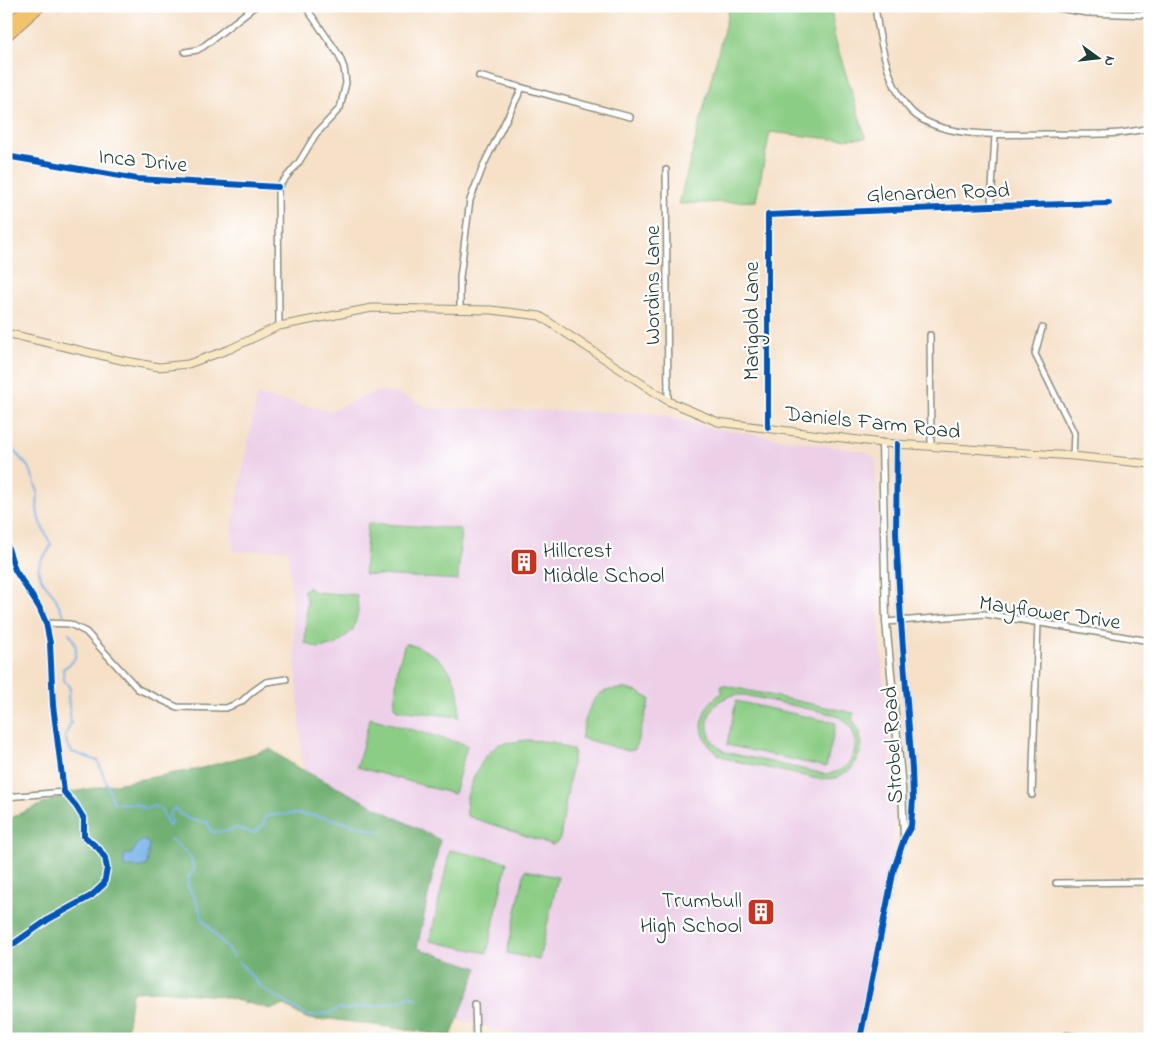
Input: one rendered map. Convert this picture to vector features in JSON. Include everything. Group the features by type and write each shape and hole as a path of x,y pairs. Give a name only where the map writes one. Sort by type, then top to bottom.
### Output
{"highway":[{"path":"6,25 30,6"},
{"path":"6,37 41,6"}],"main road":[{"name":"Daniels Farm Road","path":"6,333 159,367 188,364 230,349 279,326 372,308 491,310 540,316 668,401 718,422 882,443 1073,456 1150,464"}],"street":[{"path":"185,52 197,50 204,46 255,6"},
{"path":"279,326 278,186 299,162 316,134 340,108 346,83 344,68 339,55 305,6"},
{"path":"875,6 881,50 900,95 912,112 926,122 943,128 982,134 1120,133 1150,128"},
{"path":"1045,6 1088,13 1150,15"},
{"path":"479,76 630,117"},
{"path":"460,309 460,277 470,200 484,164 522,88"},
{"path":"991,206 995,134"},
{"name":"Inca Drive","path":"6,156 137,179 278,186"},
{"name":"Wordins Lane","path":"666,170 668,401"},
{"name":"Glenarden Road","path":"768,216 1109,203"},
{"name":"Marigold Lane","path":"768,216 768,428"},
{"path":"1042,328 1035,354 1074,433 1073,456"},
{"path":"930,335 931,445"},
{"name":"Strobel Road","path":"882,443 886,622 900,770 904,839"},
{"name":"Strobel Road","path":"860,1039 894,869 910,826 912,769 896,533 897,444"},
{"path":"6,542 15,570 39,607 46,622 50,650 53,705 64,792 84,819 84,836 99,849 105,858 107,868 104,884 91,896 49,919 6,949"},
{"name":"Mayflower Drive","path":"886,622 984,614 1150,641"},
{"path":"46,622 70,624 86,632 138,689 176,707 226,708 241,702 266,682 286,679"},
{"path":"1032,795 1038,623"},
{"name":"Strobel Road","path":"900,770 912,769"},
{"path":"6,797 64,792"},
{"path":"1056,883 1150,882"},
{"path":"476,1004 476,1039"},
{"path":"1066,1035 1090,1039"}],"shaded area":[{"path":"381,391 402,395 428,408 649,413 712,428 867,452 876,460 878,612 894,803 893,850 855,1039 568,1039 512,1033 437,1015 306,815 288,549 233,552 232,526 257,395 331,411 364,396"}],"green space":[{"path":"730,6 831,6 835,39 866,138 831,139 770,132 756,201 679,204"},
{"path":"368,523 461,529 458,580 364,574"},
{"path":"308,587 314,592 357,595 358,612 353,630 336,645 318,648 305,643 307,599 303,591"},
{"path":"405,643 431,653 448,669 454,678 457,690 459,717 397,710 394,706 398,667"},
{"path":"722,685 854,713 852,719 860,732 861,751 852,768 837,778 818,779 731,760 719,755 705,738 702,728 707,708 714,699 724,692 721,690","holes":["734,695 744,695 832,714 843,720 851,728 855,738 855,748 852,757 846,766 836,772 824,774 725,752 711,738 708,720 716,704"]},
{"path":"626,689 638,692 650,699 635,749 628,751 581,738 589,709 597,697 603,692 610,690"},
{"path":"736,701 836,723 826,767 727,745"},
{"path":"370,718 467,745 454,794 357,767"},
{"path":"527,740 553,742 574,751 560,839 553,845 467,816 466,799 474,777 485,757 499,744"},
{"path":"270,749 295,766 440,840 417,948 478,968 451,1036 330,1019 316,1020 301,1015 284,1005 271,1009 220,996 158,991 132,992 126,1039 6,1039 6,828 14,816 72,792 202,768"},
{"path":"450,850 507,862 487,953 430,941"},
{"path":"525,870 558,877 539,960 507,953"}],"water":[{"path":"144,840 149,844 147,865 124,867 124,855 132,854 138,843"}],"waterway":[{"path":"6,442 30,469 38,492 37,508 39,520 51,545 40,562 39,574 55,597 64,615"},
{"path":"69,633 73,639 76,654 71,664 63,669 64,680 70,689 68,697 71,723 65,736 67,744 72,752 98,761 114,803 136,804 146,809 155,806 161,809 169,827 171,821 169,815 174,808 189,819 207,822 212,832 237,828 253,833 263,826 265,817 280,814 325,817 382,832"},
{"path":"170,839 191,859 194,870 188,878 188,887 196,900 203,920 234,957"},
{"path":"239,962 262,988 308,1016 331,1013 339,1008 346,1010 354,1007 382,1005 410,996 419,1000"}],"cycle path":[{"path":"6,156 137,179 278,187"},
{"path":"768,427 768,215 1109,203"},
{"path":"860,1039 894,869 904,839 911,826 913,799 896,533 897,444"},
{"path":"6,542 15,570 39,607 46,623 50,643 53,705 64,792 84,819 84,836 99,849 105,858 107,868 104,884 91,896 49,919 6,949"}],"place":[{"name":"Hillcrest Middle School","path":"524,562"},
{"name":"Trumbull High School","path":"761,912"}]}
